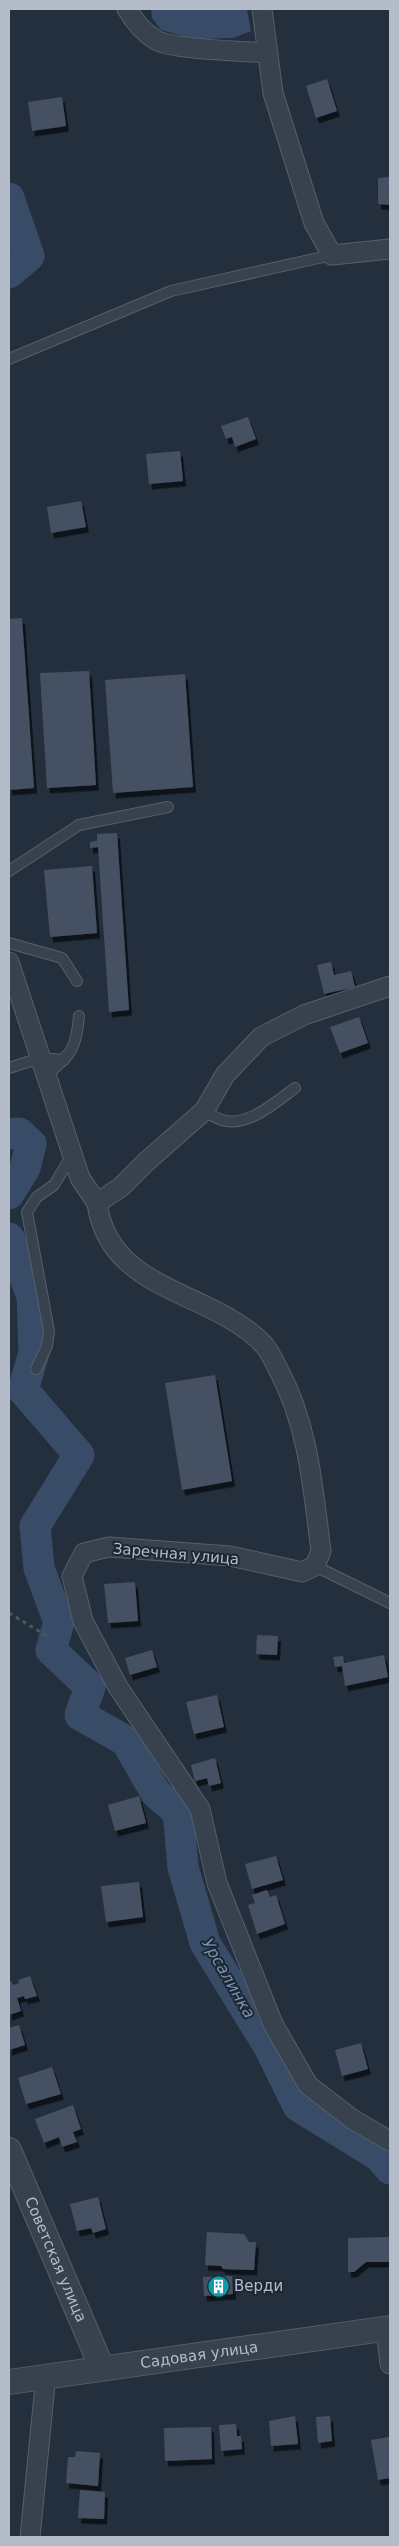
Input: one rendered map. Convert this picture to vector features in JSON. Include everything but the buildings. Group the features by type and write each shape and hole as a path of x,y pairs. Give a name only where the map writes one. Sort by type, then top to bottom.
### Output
{"street":[{"path":"127,9 144,31 158,41 173,45 268,53"},
{"path":"262,9 273,92 314,223 332,256 390,249"},
{"path":"9,962 80,1178 97,1204 99,1218 111,1246 145,1277 234,1322 264,1345 292,1394 306,1442 321,1551 315,1566"},
{"path":"97,1204 121,1187 146,1162 204,1111 225,1076 261,1037 304,1015 390,986"},
{"name":"Заречная улица","path":"315,1566 302,1572 230,1556 109,1547 84,1554 72,1576 83,1621 118,1687 200,1809 217,1883 273,2024 308,2085 352,2119 390,2140"},
{"name":"Советская улица","path":"9,2150 102,2368"},
{"path":"388,2328 390,2364"},
{"name":"Садовая улица","path":"9,2382 46,2375 388,2328"},
{"path":"30,2537 46,2375"}],"lane":[{"path":"9,359 171,291 332,256"},
{"path":"9,871 79,825 168,807"},
{"path":"9,943 62,958 77,981"},
{"path":"46,1076 72,1052 78,1035 79,1016"},
{"path":"9,1068 40,1058 64,1060"},
{"path":"204,1111 223,1120 240,1120 269,1107 295,1088"},
{"path":"36,1369 47,1346 48,1331 27,1212 36,1197 54,1185 72,1155"},
{"path":"315,1566 390,1602"}],"path":[{"path":"9,1612 47,1636"}],"water":[{"path":"151,9 247,9 251,31 233,38 194,39 161,30 152,18"}],"waterway":[{"name":"Урсалинка","path":"9,198 29,256 9,273"},
{"name":"Урсалинка","path":"9,1134 19,1133 31,1144 25,1168 9,1194"},
{"name":"Урсалинка","path":"9,1238 32,1296 34,1353 23,1390 79,1455 35,1526 39,1568 59,1622 51,1650 90,1687 80,1715 126,1741 156,1793 178,1812 183,1867 205,1943 269,2047 298,2106 379,2156 390,2169"}],"place":[{"name":"Верди","path":"218,2286"}]}
